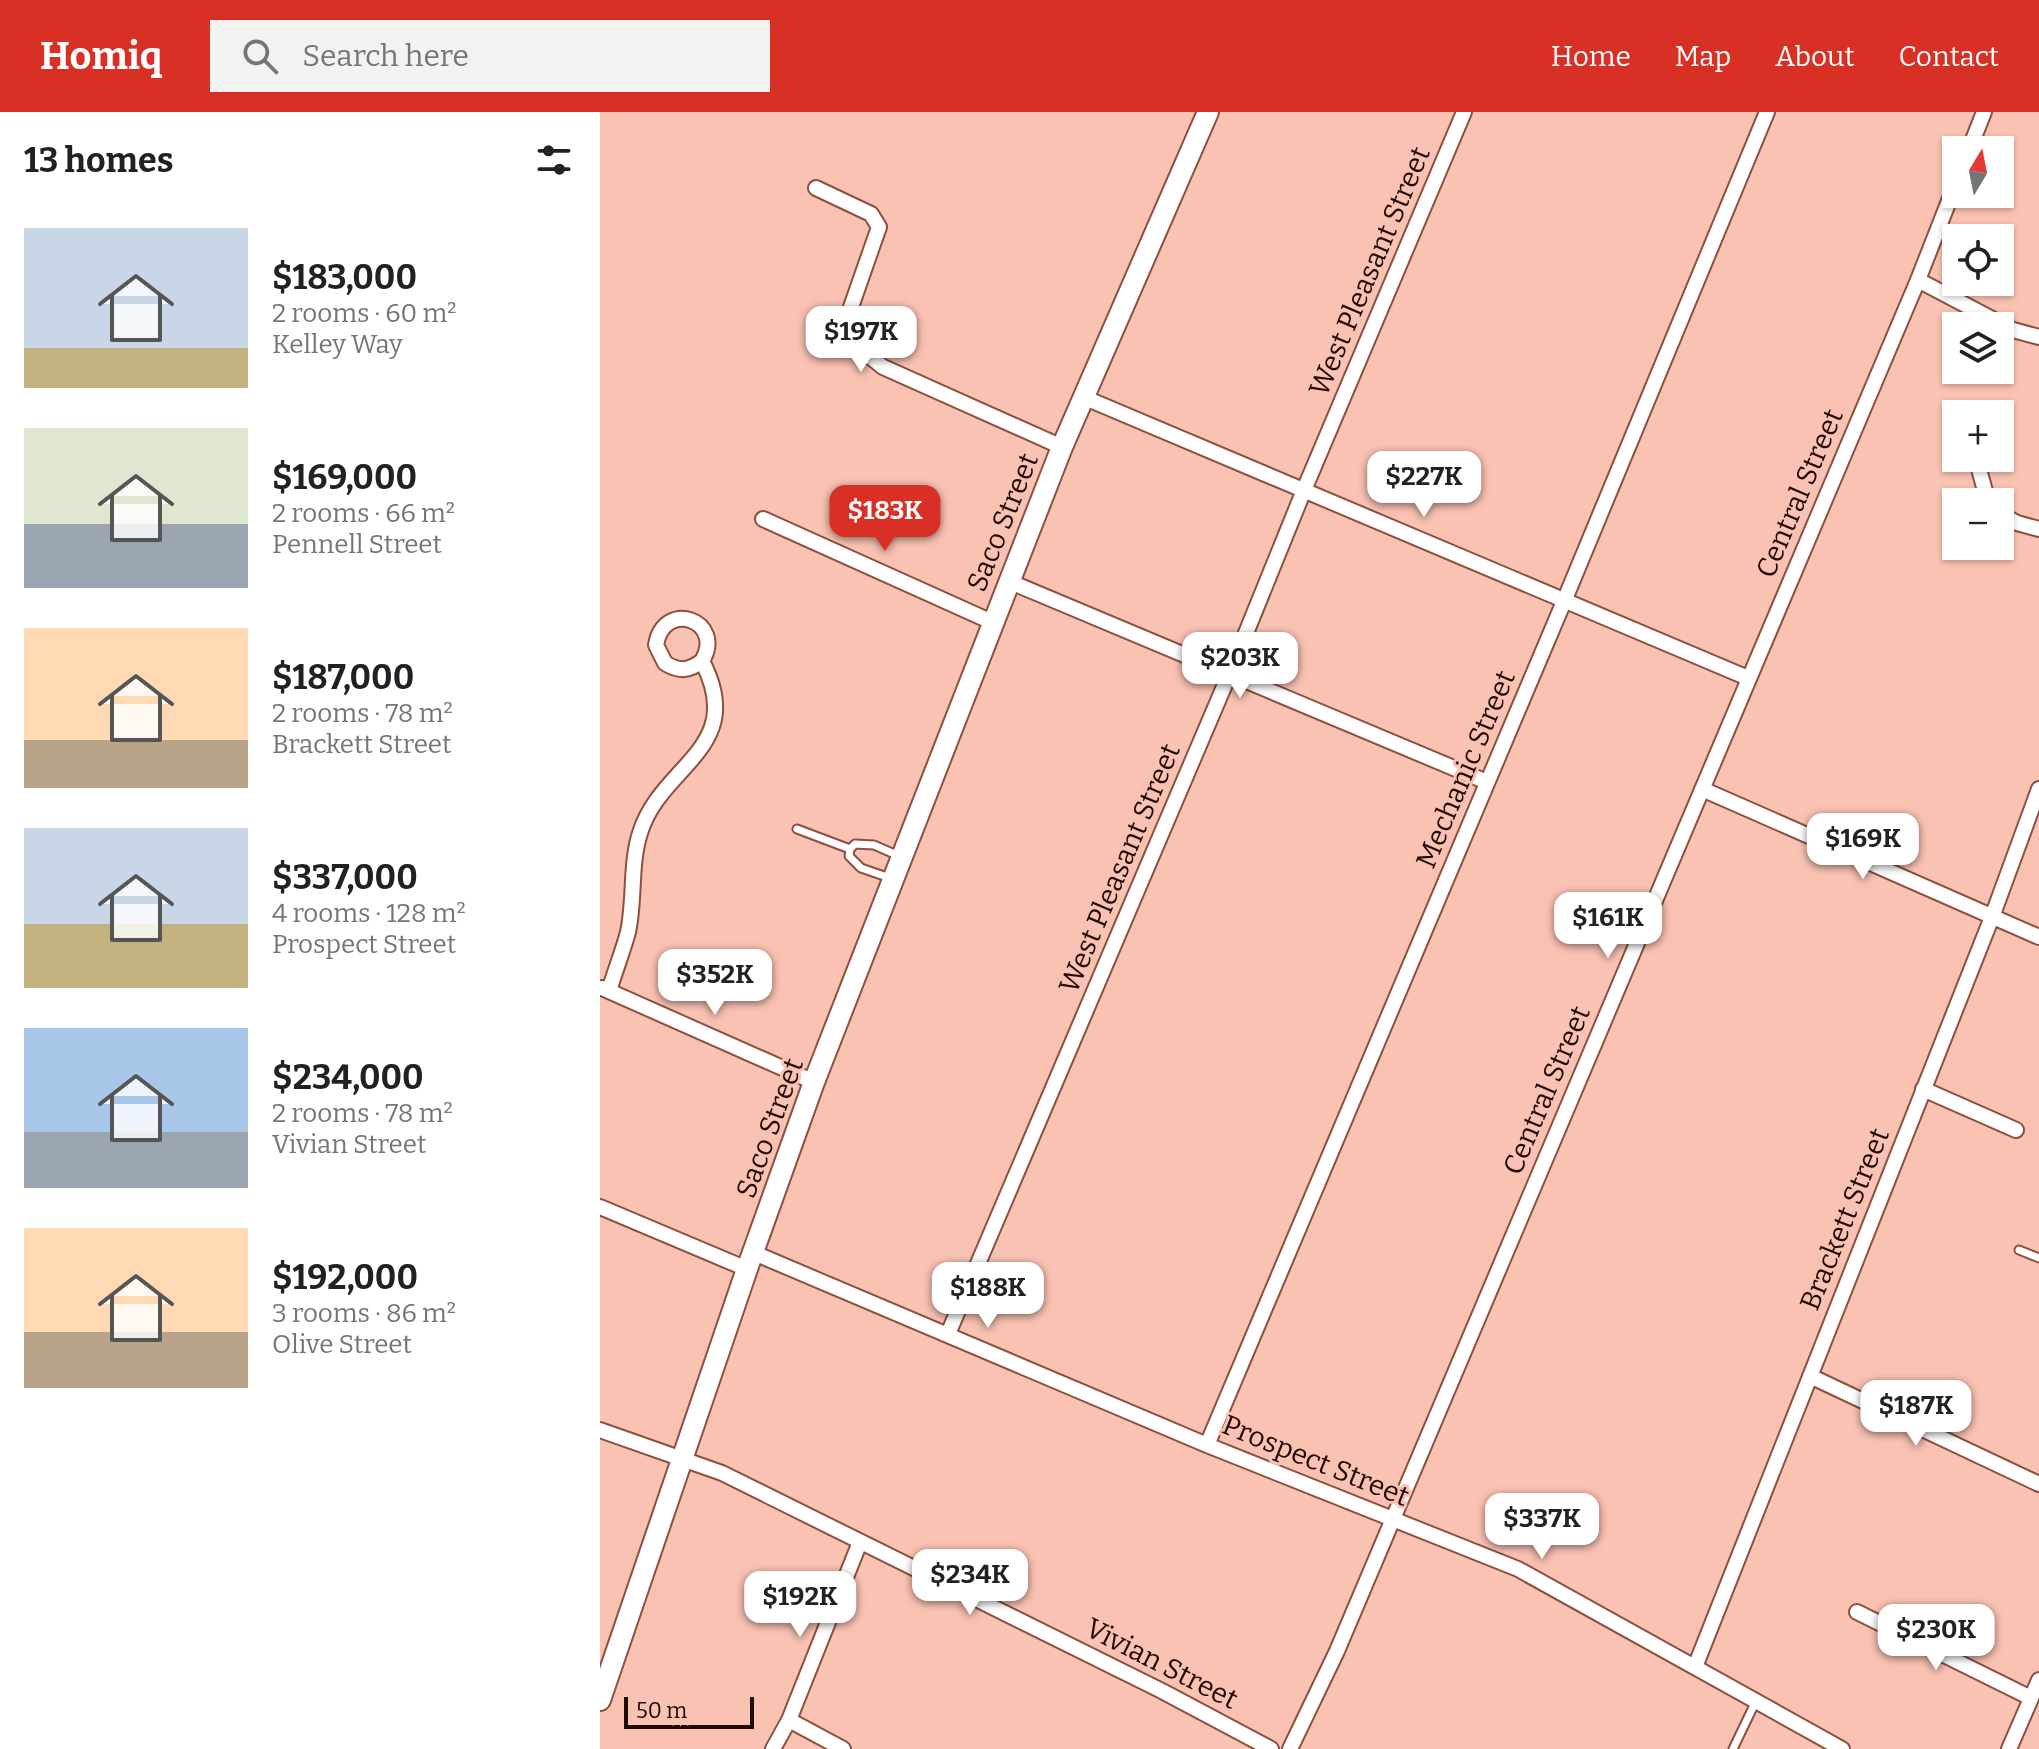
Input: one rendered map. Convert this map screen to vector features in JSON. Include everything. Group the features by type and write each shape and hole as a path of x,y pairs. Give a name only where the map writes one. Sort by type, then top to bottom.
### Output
{"main road":[{"name":"Saco Street","path":"600,1700 814,1082 1062,447 1208,112"}],"street":[{"name":"West Pleasant Street","path":"948,1334 1229,675 1464,112"},
{"name":"Mechanic Street","path":"1207,1445 1767,112"},
{"path":"1975,136 1984,112"},
{"name":"Saco Street","path":"816,188 871,214 879,227 850,310 853,332 868,355 883,367 1062,447"},
{"name":"Central Street","path":"1290,1749 1337,1651 1946,208"},
{"path":"1918,280 2013,330 2039,337"},
{"path":"1083,397 1748,678"},
{"path":"763,519 992,622"},
{"path":"2014,521 2039,529"},
{"path":"1008,581 1487,782"},
{"path":"702,661 712,681 716,703 711,729 700,752 652,806 640,834 628,930 604,989 814,1082"},
{"path":"1702,789 2039,937"},
{"name":"Brackett Street","path":"1695,1667 1992,917 2039,789"},
{"path":"1923,1089 2016,1130"},
{"name":"Prospect Street","path":"600,1207 948,1334 1207,1445 1518,1569 1842,1749"},
{"path":"1810,1376 2039,1484"},
{"name":"Vivian Street","path":"600,1430 722,1473 1162,1691 1271,1749"},
{"path":"773,1749 789,1720 860,1542"},
{"path":"1857,1612 2033,1704"},
{"path":"2009,1749 2033,1704 2039,1680"},
{"path":"789,1720 843,1749"}],"lane":[{"path":"797,829 850,849"},
{"path":"893,878 861,868 849,856 850,849 855,844 874,845 901,857"},
{"path":"2019,1250 2039,1258"},
{"path":"1733,1749 1756,1701"}]}
